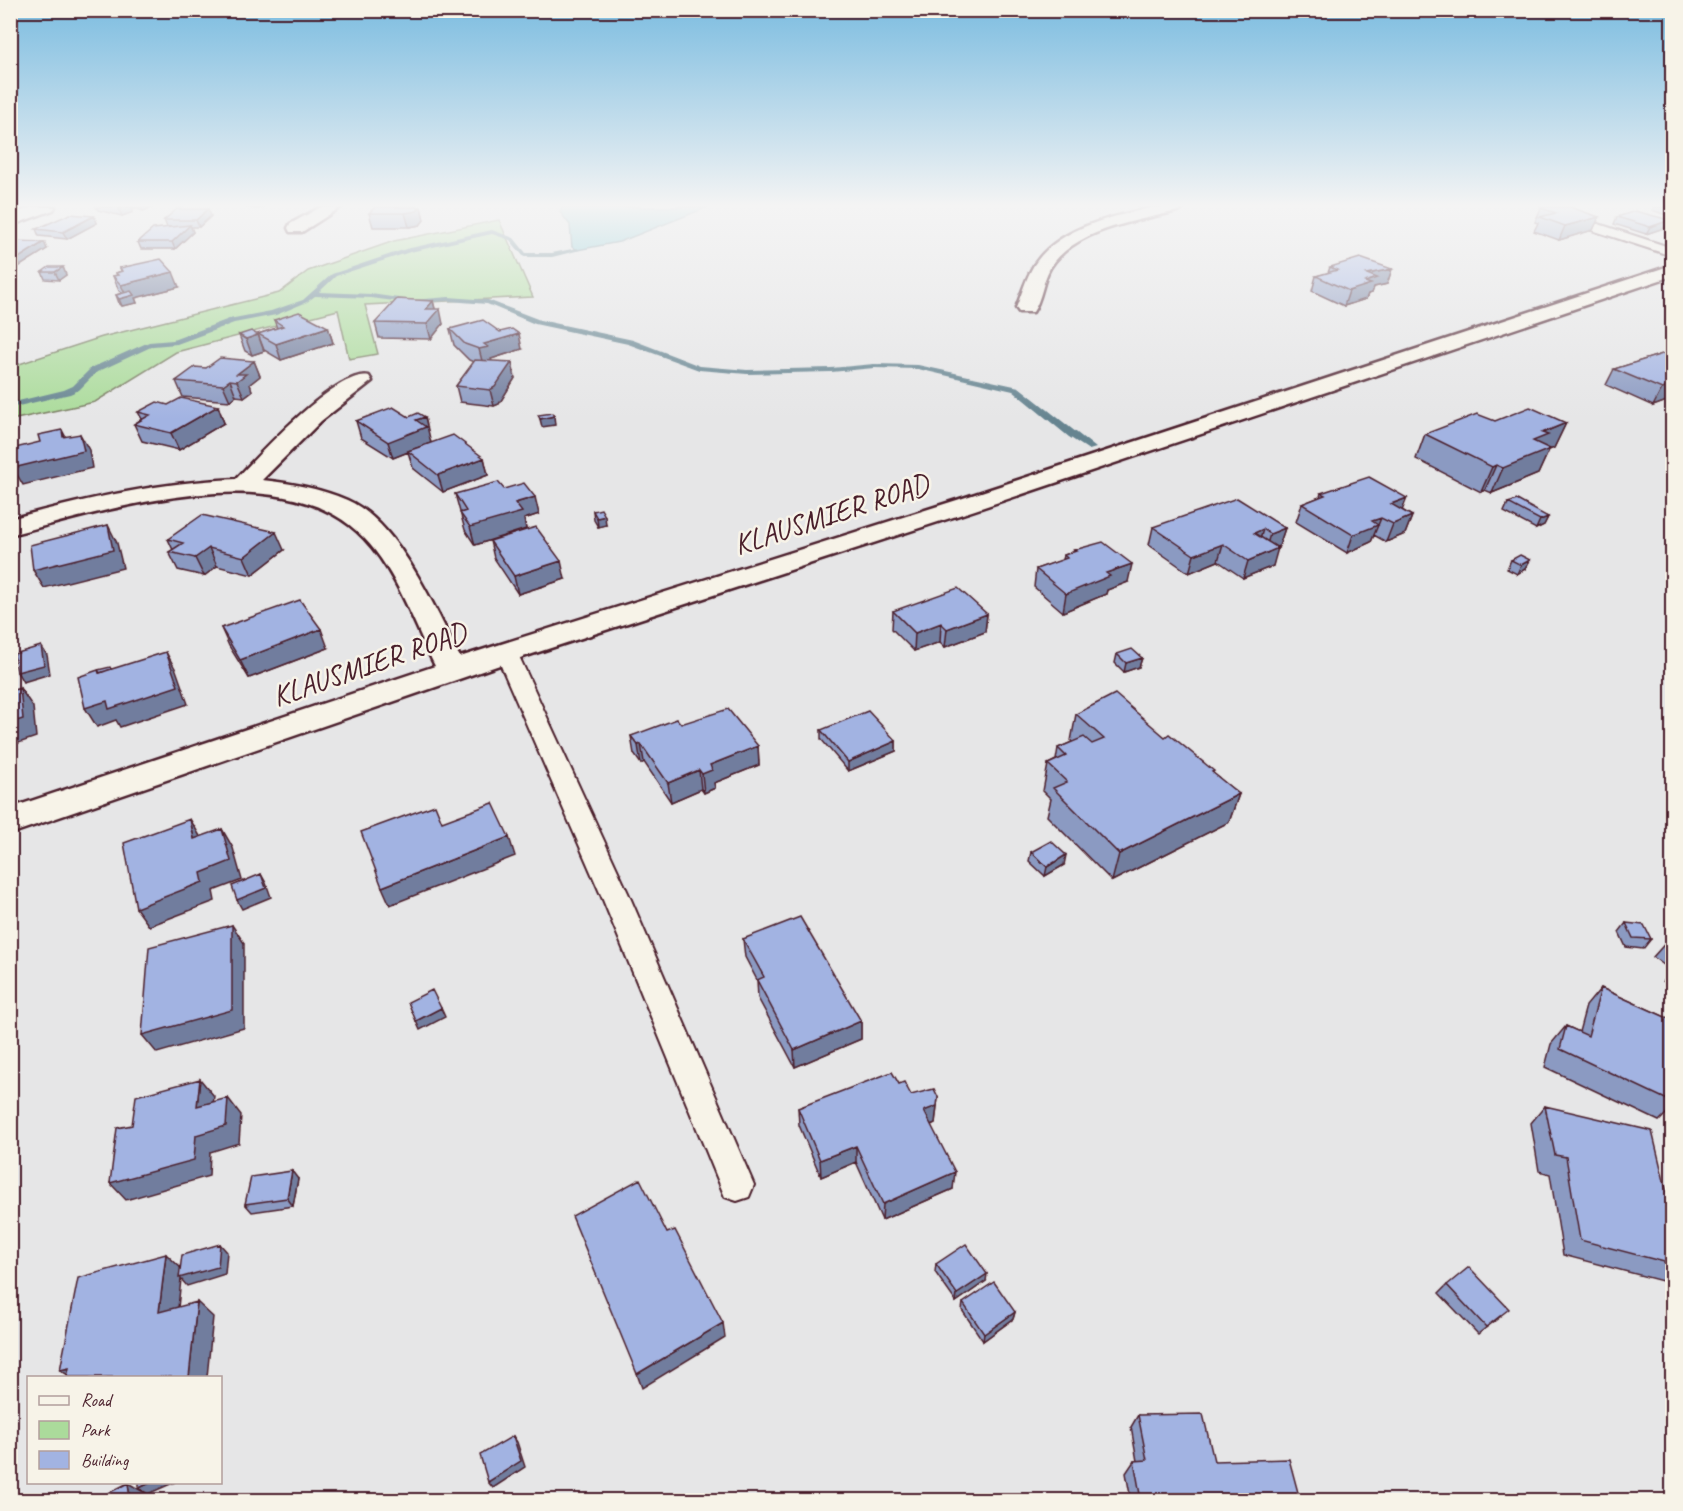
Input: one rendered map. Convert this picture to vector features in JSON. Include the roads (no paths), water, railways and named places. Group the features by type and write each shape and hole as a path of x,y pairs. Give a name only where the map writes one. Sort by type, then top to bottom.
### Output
{"street":[{"path":"1026,308 1038,278"},
{"name":"KLAUSMIER ROAD","path":"10,821 506,652 966,506 1650,278"},
{"path":"243,486 307,419 361,381"},
{"path":"10,527 162,492 243,486 306,494 351,513 372,531 395,563 452,670"}],"lane":[{"path":"506,652 615,895 737,1185"}],"waterway":[{"path":"10,406 67,392 76,388 94,370 152,344 174,342 232,321 273,313 305,301 331,278"},
{"path":"314,294 371,296 410,301"},
{"path":"415,301 449,299 488,302 538,322 630,342 699,368 747,372 831,370 874,366 918,367 1016,389 1072,435 1092,448"}]}
